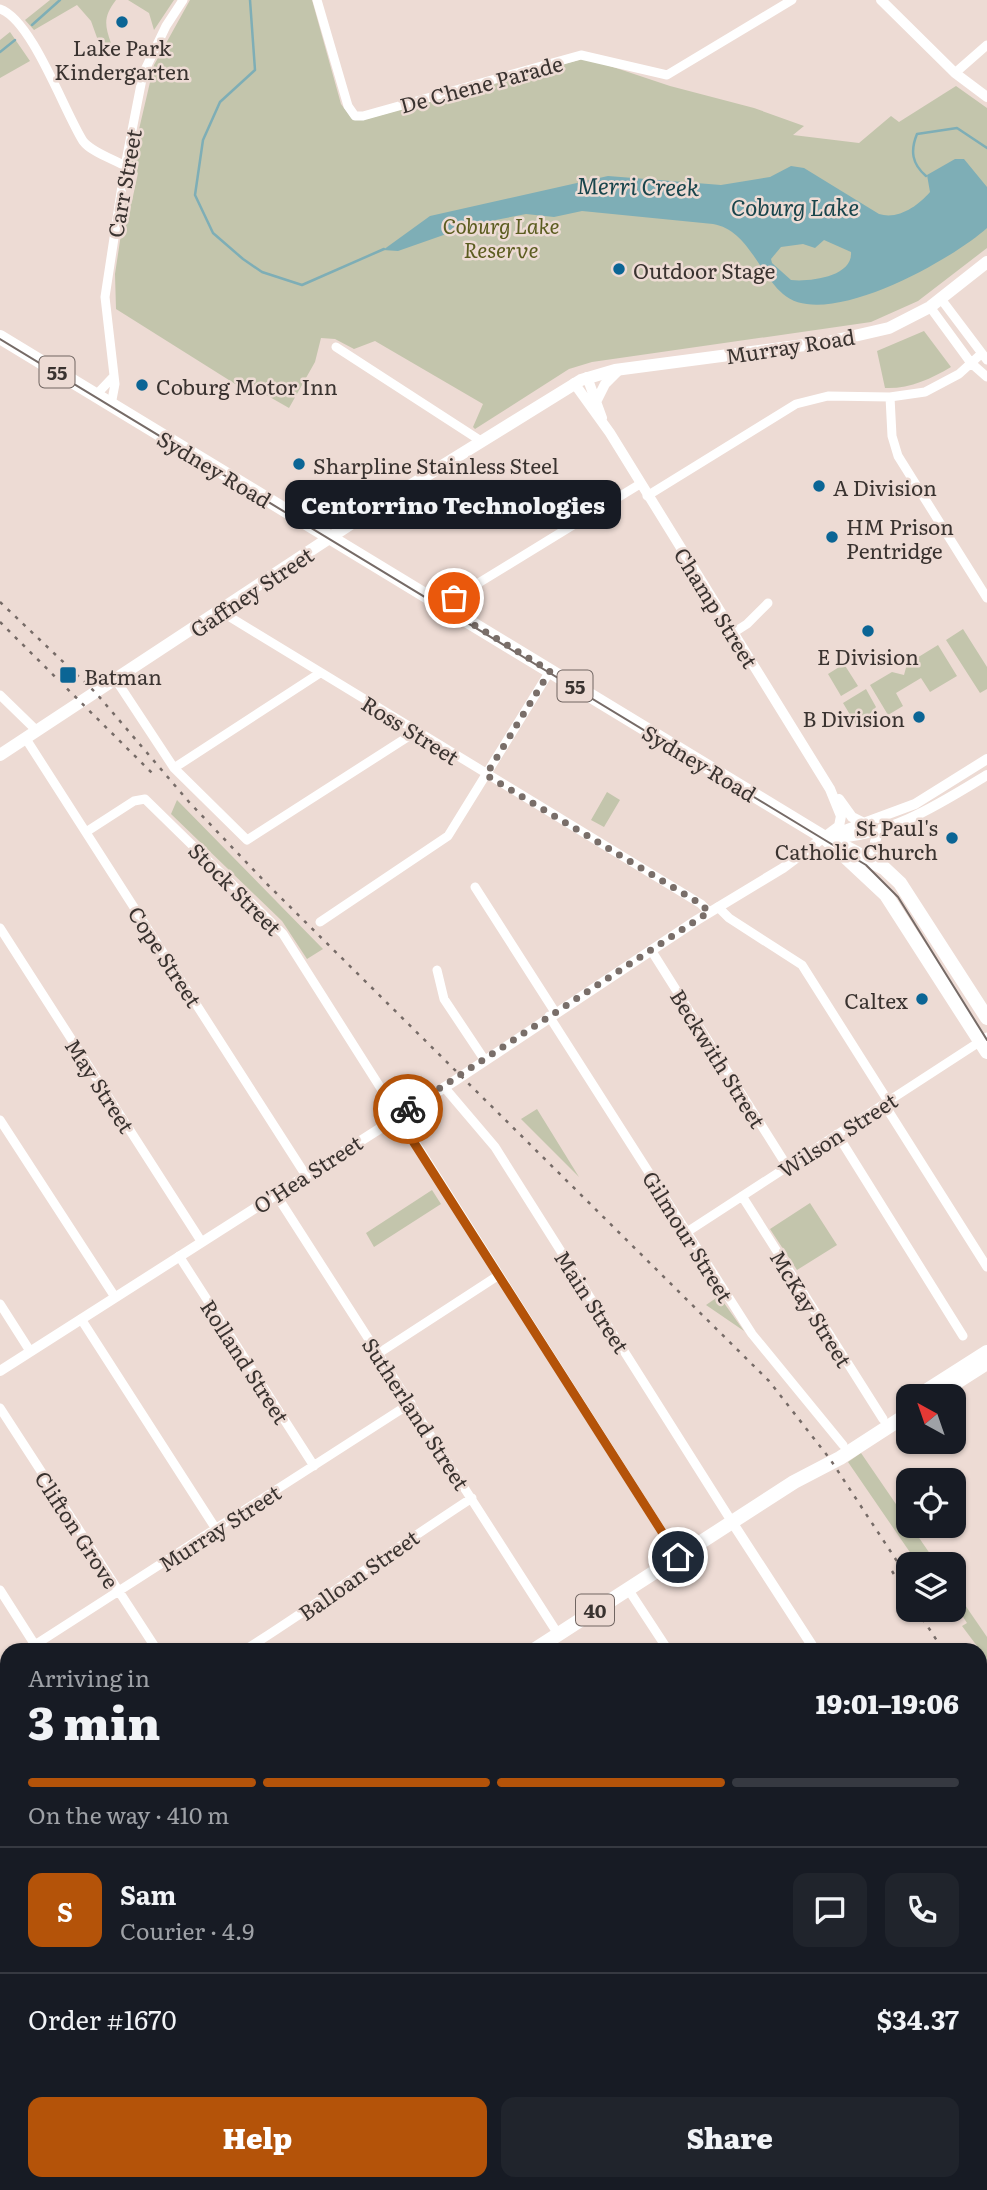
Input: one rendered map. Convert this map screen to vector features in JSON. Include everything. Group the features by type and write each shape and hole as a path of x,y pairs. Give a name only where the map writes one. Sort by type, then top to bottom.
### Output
{"highway":[{"name":"Sydney Road","path":"1,340 825,838 884,868 907,892 987,1018"},
{"name":"Sydney Road","path":"825,838 886,895 985,1044"},
{"path":"937,1384 987,1352"},
{"path":"954,1384 987,1363"},
{"name":"40","path":"794,1482 811,1465 896,1411"},
{"name":"40","path":"544,1643 794,1482 840,1458 896,1422"}],"main road":[{"name":"Murray Road","path":"574,383 587,377 620,370 828,342 889,328 930,307 987,262"},
{"name":"Gaffney Street","path":"0,755 330,538 574,383"}],"street":[{"name":"Carr Street","path":"111,405 115,391 105,297 125,166 144,74 166,26 183,0"},
{"name":"De Chene Parade","path":"317,0 348,106 355,116 581,55 667,75 792,0"},
{"path":"881,0 955,73 987,97"},
{"path":"0,9 10,12 41,59 85,144 125,166"},
{"path":"955,73 987,45"},
{"path":"648,496 796,404 828,396 890,397 925,392 984,357 941,299"},
{"path":"930,307 971,363 987,377"},
{"path":"336,347 481,441"},
{"path":"597,400 605,384 620,370"},
{"path":"96,395 114,376"},
{"name":"Champ Street","path":"587,377 604,424"},
{"name":"Champ Street","path":"574,383 604,424 830,789 852,817 862,822"},
{"path":"890,397 892,436 898,455 987,598"},
{"path":"446,608 454,598 640,484"},
{"path":"733,633 747,624 768,603"},
{"name":"Ross Street","path":"219,611 486,775 797,959 987,1268"},
{"path":"320,922 444,840 550,671"},
{"path":"174,768 320,673"},
{"path":"116,680 174,768 247,840 417,732"},
{"name":"Cope Street","path":"0,695 31,735 86,832 305,1174"},
{"name":"O'Hea Street","path":"0,1371 444,1087 825,838 915,804 987,759"},
{"path":"825,838 851,838 923,813 987,775"},
{"name":"Champ Street","path":"825,838 841,822 830,789"},
{"name":"Stock Street","path":"86,832 139,799 149,802 276,925 678,1557"},
{"path":"881,829 874,841 874,849 884,868"},
{"name":"Gilmour Street","path":"475,887 752,1334 843,1445"},
{"name":"May Street","path":"0,928 201,1241"},
{"name":"Beckwith Street","path":"651,950 787,1166"},
{"path":"437,970 444,999 484,1059"},
{"name":"Wilson Street","path":"687,1232 886,1102 985,1044"},
{"name":"Main Street","path":"444,1087 495,1147 732,1522"},
{"path":"0,1120 115,1297"},
{"path":"837,1134 963,1336"},
{"name":"Sutherland Street","path":"275,1193 558,1634"},
{"name":"McKay Street","path":"741,1196 883,1419"},
{"name":"Rolland Street","path":"178,1256 314,1466"},
{"path":"379,1353 499,1275"},
{"path":"0,1304 30,1351"},
{"path":"81,1319 216,1529"},
{"name":"Murray Street","path":"39,1643 411,1403"},
{"name":"Clifton Grove","path":"0,1408 152,1643"},
{"name":"Balloan Street","path":"256,1643 343,1587 370,1563 472,1498"},
{"path":"732,1522 810,1643"},
{"path":"628,1589 663,1643"},
{"path":"0,1590 28,1643"}],"green space":[{"path":"50,0 116,0 106,20 111,43 100,46 91,21 77,5 34,30 25,20"},
{"path":"128,0 174,0 154,30 149,13"},
{"name":"Coburg Lake Reserve","path":"190,0 312,0 341,104 353,120 363,120 586,58 670,86 754,108 804,126 793,135 859,143 891,116 899,122 956,86 987,108 987,248 918,301 871,322 592,362 569,369 475,429 473,427 483,404 375,341 354,349 335,339 321,338 315,362 289,408 247,384 240,387 116,309 115,274 126,201 132,201 138,173 130,168 154,65"},
{"path":"10,32 30,61 0,78 0,40"},
{"path":"924,331 951,367 920,382 885,388 877,351"},
{"path":"963,629 987,667 987,689 980,693 946,640"},
{"path":"938,645 957,676 930,692 921,678 896,693 903,706 888,715 870,685 892,672 904,675 907,664"},
{"path":"844,664 858,686 841,696 828,674"},
{"path":"866,689 876,707 858,728 843,703"},
{"path":"607,792 620,800 604,827 591,820"},
{"path":"177,800 323,949 307,959 282,921 171,814"},
{"path":"537,1109 579,1177 521,1119"},
{"path":"432,1190 441,1204 374,1247 366,1233"},
{"path":"810,1203 837,1245 797,1270 770,1229"},
{"path":"719,1296 744,1331 706,1305"},
{"path":"861,1453 896,1504 896,1532 848,1462"},
{"path":"900,1538 919,1538 929,1552 910,1552"},
{"path":"966,1606 987,1637 987,1643 975,1643 962,1626 967,1623"}],"water":[{"name":"Coburg Lake","path":"955,159 964,159 987,187 987,228 947,257 919,273 857,298 828,304 802,303 783,294 735,234 713,224 582,211 554,217 526,214 475,224 398,251 383,250 430,216 608,176 721,185 770,177 791,166 804,168 879,214 893,215 914,207 930,192 927,175","holes":["824,240 851,252 850,260 838,272 808,280 791,280 771,259 781,247 803,244 815,248"]}],"waterway":[{"path":"32,25 60,0"},
{"name":"Merri Creek","path":"250,0 255,70 220,102 203,140 195,195 213,233 262,272 302,285 384,249"},
{"path":"0,52 15,40"},
{"path":"926,176 914,157 913,146 917,134 957,128 987,148"}],"tram line":[{"path":"0,339 866,865 898,897 987,1040"}],"railway":[{"path":"0,602 96,693 189,802 267,884 769,1381 830,1459 896,1560"},
{"path":"0,622 154,775"},
{"path":"892,1571 896,1578"},
{"path":"925,1622 938,1643"}],"way so far":[{"path":"408,1109 709,912 701,904 486,775 550,671 446,608 454,598"}],"place":[{"name":"Lake Park Kindergarten","path":"122,22"},
{"name":"Outdoor Stage","path":"619,269"},
{"name":"Coburg Motor Inn","path":"142,385"},
{"name":"Sharpline Stainless Steel","path":"299,464"},
{"name":"A Division","path":"819,486"},
{"name":"HM Prison Pentridge","path":"832,537"},
{"name":"Centorrino Technologies","path":"454,598"},
{"name":"E Division","path":"868,631"},
{"name":"Batman","path":"68,675"},
{"name":"B Division","path":"919,717"},
{"name":"St Paul's Catholic Church","path":"952,838"},
{"name":"Caltex","path":"922,999"}],"route":[{"path":"408,1109 398,1115 404,1127 678,1557"}]}
